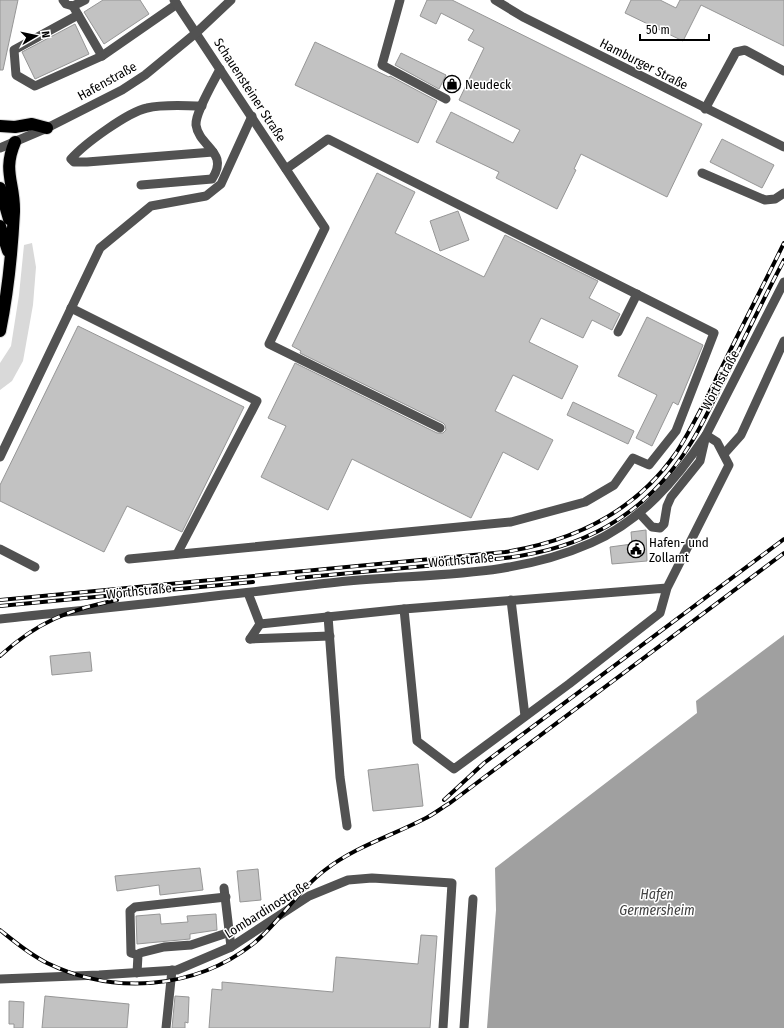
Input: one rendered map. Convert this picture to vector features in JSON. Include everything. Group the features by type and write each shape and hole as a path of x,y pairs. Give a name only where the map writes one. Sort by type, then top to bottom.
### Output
{"highway":[{"path":"0,126 15,128 32,124 47,128"},
{"path":"0,331 10,258 14,210 8,162 15,142"},
{"path":"0,188 12,230"},
{"path":"0,226 10,258"}],"street":[{"path":"63,0 75,11 102,56"},
{"path":"85,0 75,11 14,50 16,75 36,86 102,56 176,2"},
{"name":"Hafenstraße","path":"0,148 47,128 122,90 145,75 196,33 231,0"},
{"path":"399,0 382,65 446,99"},
{"name":"Hamburger Straße","path":"495,0 523,17 705,109 784,147"},
{"name":"Schauensteiner Straße","path":"176,2 325,228 269,344 440,428"},
{"path":"705,109 736,52 740,50 745,50 784,71"},
{"path":"141,185 212,179 218,169 218,161 198,131 196,124 202,106 220,69"},
{"path":"202,106 145,108 131,115 81,148 71,159 74,162 87,162 213,152"},
{"path":"0,457 100,248 151,206 206,196 221,184 252,116"},
{"path":"129,559 511,522 585,502 614,485 632,458 649,465 676,431 714,333 328,139 284,165"},
{"path":"702,173 765,200 775,199 784,193"},
{"name":"Wörthstraße","path":"0,619 348,581 479,572 516,567 540,561 591,543 615,531 640,514 676,476 706,435 784,282"},
{"path":"618,332 637,294"},
{"path":"71,308 258,401 177,554"},
{"path":"724,454 741,435 784,341"},
{"path":"404,609 417,742 454,769 569,684 660,613 667,588 729,465 717,442 706,435 700,461 671,497 667,506 664,524 660,528 652,527 640,514"},
{"path":"0,550 35,567"},
{"path":"260,624 404,609 667,588"},
{"path":"248,593 260,624"},
{"path":"511,600 525,716"},
{"path":"328,616 340,777 347,826"},
{"path":"260,624 250,640 330,636"},
{"name":"Lombardinostraße","path":"0,979 177,970 231,947 309,896 348,880 372,878 452,883 443,1028"},
{"path":"230,932 191,945 164,947 143,952 138,955 131,953 130,911 135,907 225,893 230,932 231,947"},
{"path":"464,1028 473,899"},
{"path":"137,972 138,955"},
{"path":"166,1028 172,970"}],"shaded area":[{"path":"32,243 36,267 33,305 23,361 12,381 0,390 0,363 11,346 19,295 24,245"}],"water":[{"name":"Hafen Germersheim","path":"784,635 784,1028 487,1028 496,910 495,868 697,713 696,701"}],"building":[{"path":"0,0 18,0 3,70 0,70"},
{"path":"103,0 140,0 149,14 104,44 84,12"},
{"path":"427,0 452,0 702,124 667,197 581,154 574,169 576,170 557,209 496,178 499,172 436,142 451,112 513,143 520,130 459,100 484,48 468,40 474,30 441,13 436,24 420,16"},
{"path":"631,0 660,0 676,8 680,0 784,0 784,46 701,5 683,41 625,13"},
{"path":"75,24 89,54 35,79 22,52"},
{"path":"315,42 389,77 390,76 437,101 418,143 295,85"},
{"path":"401,53 446,75 439,89 395,65"},
{"path":"722,139 774,165 762,188 710,162"},
{"path":"377,173 415,192 395,233 484,277 505,235 598,281 589,298 620,314 612,330 592,320 583,338 541,318 529,342 578,366 562,399 513,375 495,411 553,440 538,470 503,452 471,518 352,459 328,510 261,477 286,426 268,418 295,363 437,433 443,433 446,430 443,423 300,353 301,351 292,346"},
{"path":"458,211 469,240 440,251 430,221"},
{"path":"647,317 703,345 678,405 673,402 652,446 636,438 657,395 618,376"},
{"path":"78,326 244,407 182,532 127,506 104,552 0,501 0,485"},
{"path":"573,402 634,431 628,444 567,415"},
{"path":"646,530 647,561 612,564 610,547 632,544 631,532"},
{"path":"90,652 92,671 52,675 50,656"},
{"path":"418,764 423,806 373,811 368,770"},
{"path":"200,868 203,890 160,895 159,885 117,891 115,876"},
{"path":"258,869 261,900 240,902 237,871"},
{"path":"160,914 161,924 188,922 187,916 216,914 217,930 190,934 190,939 137,944 136,916"},
{"path":"421,935 437,936 430,1028 209,1028 212,989 222,990 222,982 333,992 336,957 418,964"},
{"path":"45,996 129,1004 127,1028 42,1028"},
{"path":"175,996 189,997 188,1023 185,1022 185,1028 172,1028"},
{"path":"9,1001 24,1002 23,1028 14,1028 14,1024 9,1024"}],"railway":[{"path":"0,600 505,552 555,540 579,531 601,520 642,492 660,474 676,453 701,410 784,243"},
{"path":"496,559 526,555 555,548 582,539 607,526 630,511 652,493 671,471 698,431 784,260"},
{"path":"444,800 484,763 784,539"},
{"path":"0,930 28,952 47,963 72,973 99,980 126,983 153,983 179,979 205,971 230,959 253,944 263,935 306,887 325,870 348,855 412,825 450,803 784,553"},
{"path":"297,578 458,563"},
{"path":"0,606 253,582"},
{"path":"0,656 27,634 54,619 83,608 117,600"}],"place":[{"name":"Neudeck","path":"452,84"},
{"name":"Hafen- und Zollamt","path":"636,549"}]}
